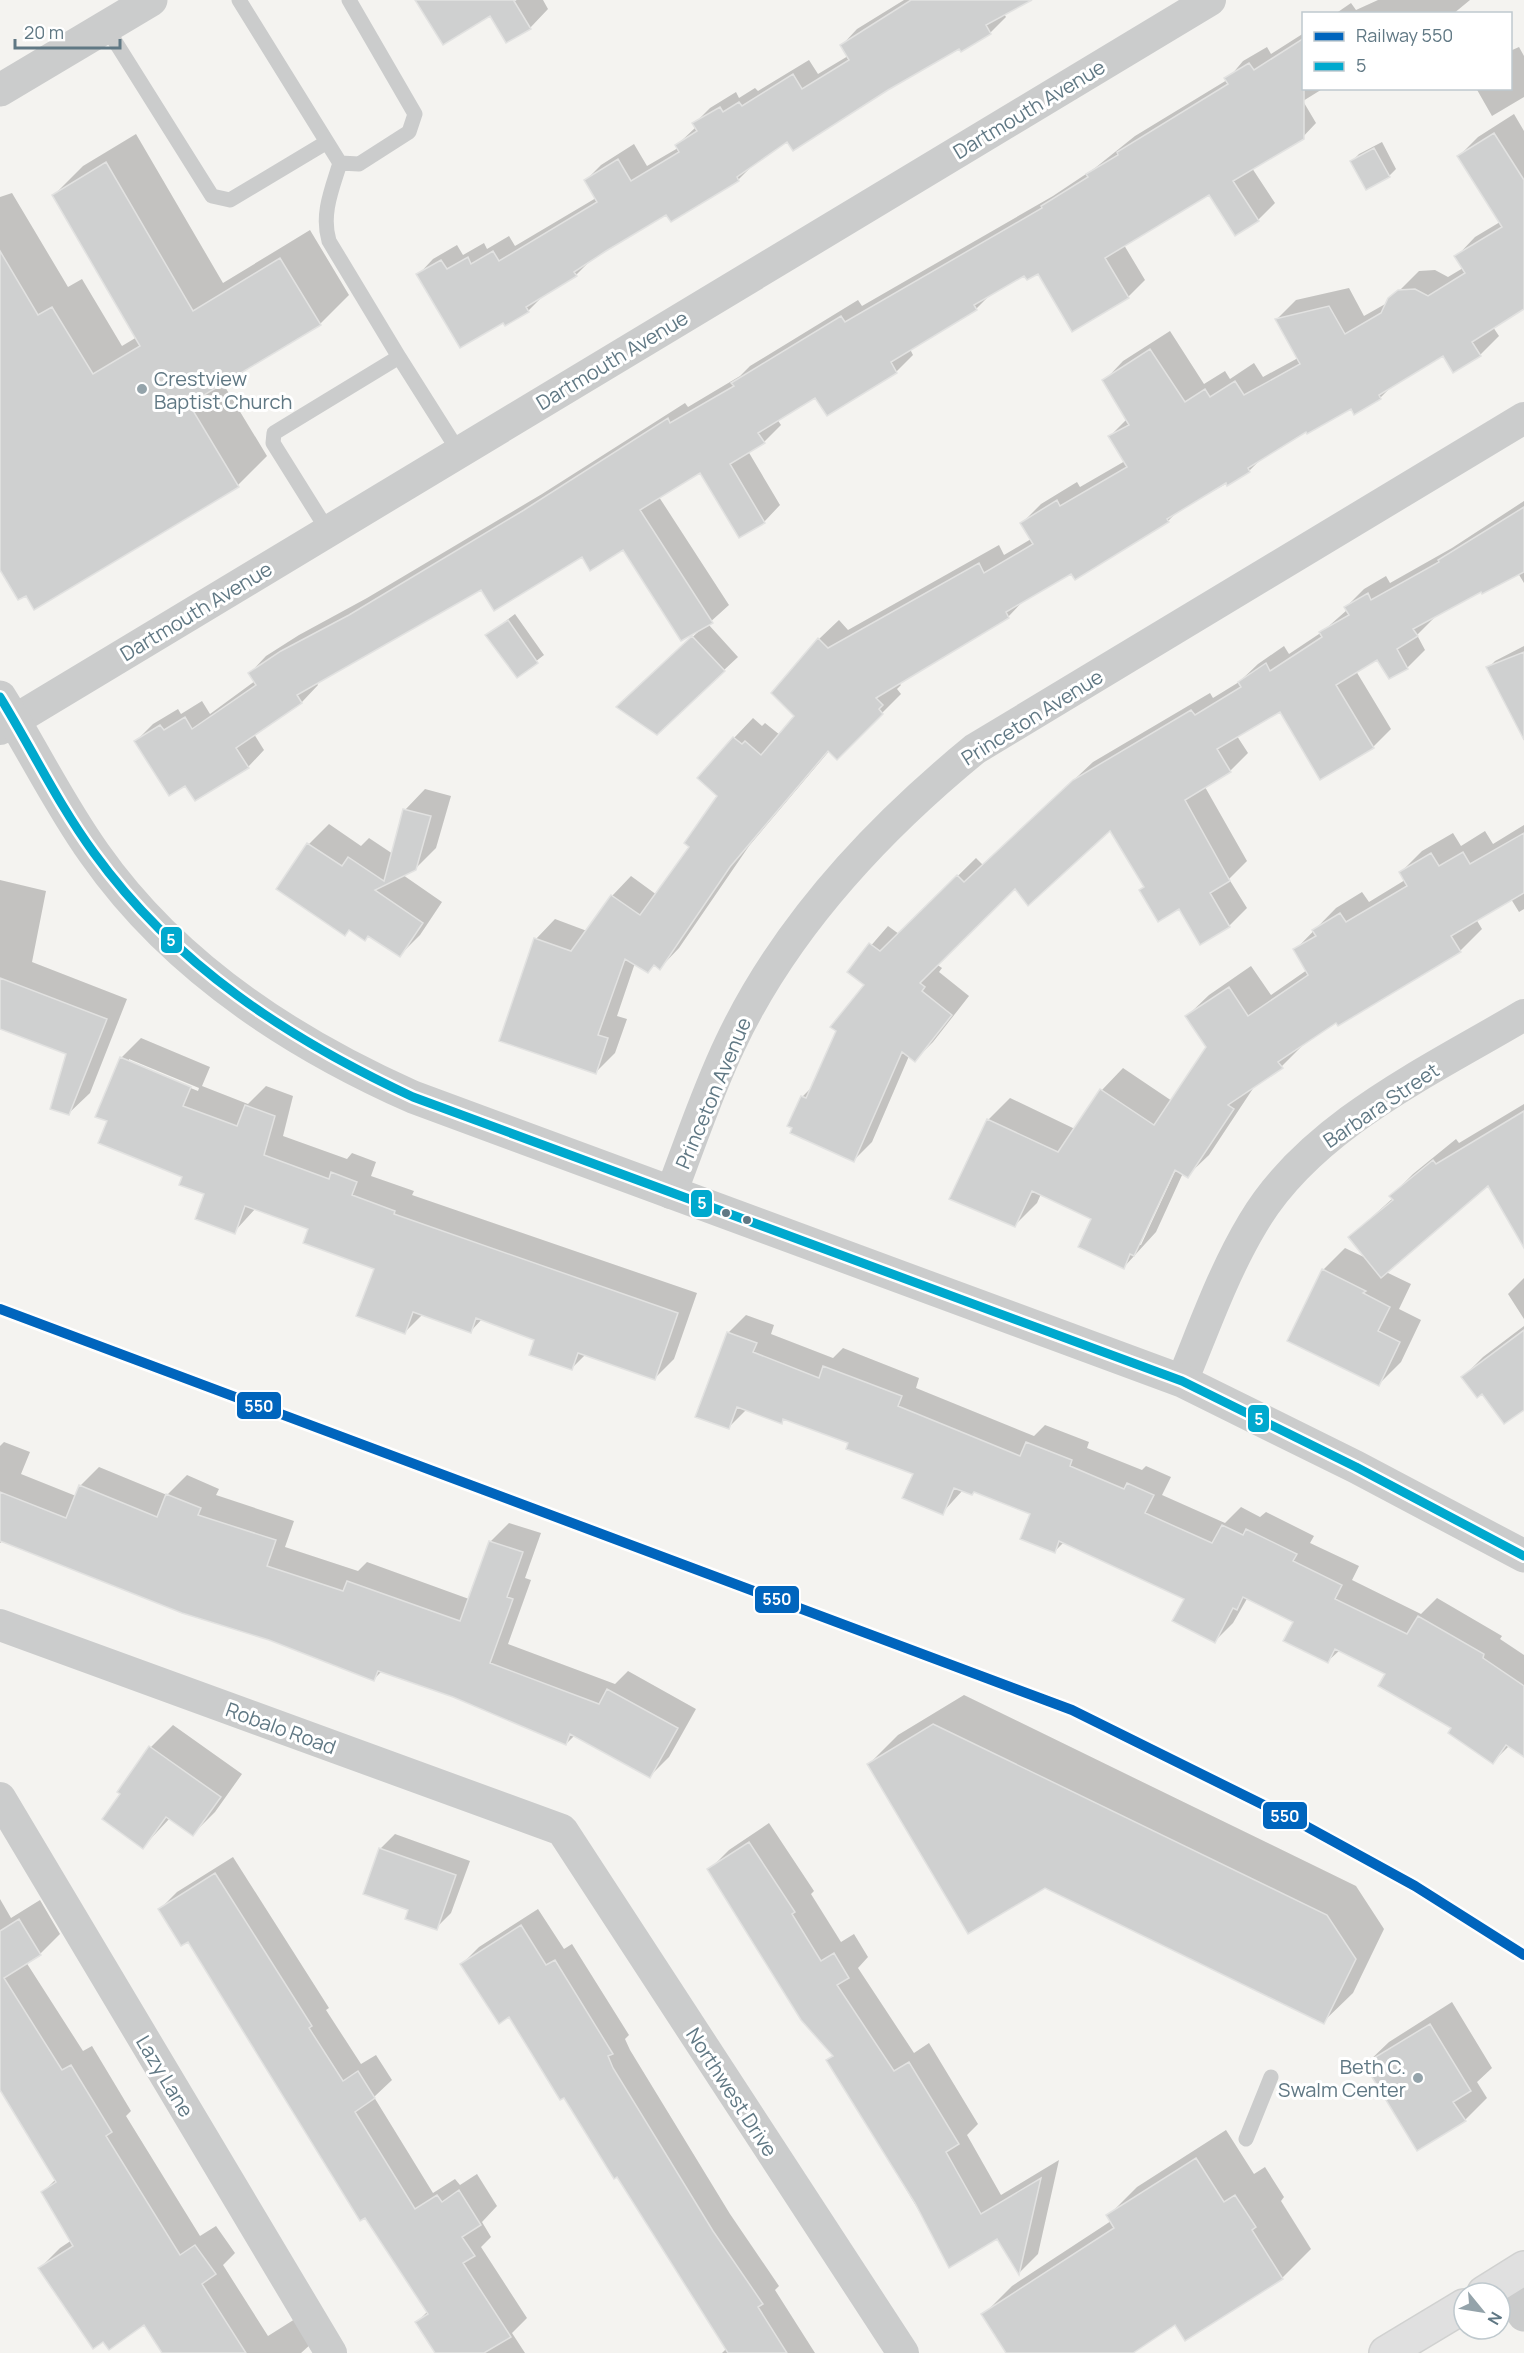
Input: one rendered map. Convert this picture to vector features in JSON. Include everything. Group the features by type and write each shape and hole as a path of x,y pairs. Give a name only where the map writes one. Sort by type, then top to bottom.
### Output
{"main road":[{"path":"1386,2353 1452,2313"}],"street":[{"path":"0,90 151,0"},
{"name":"Dartmouth Avenue","path":"5,715 328,531 1210,0"},
{"name":"Princeton Avenue","path":"671,1193 730,1044 762,985 833,886 881,832 927,788 975,749 1524,418"},
{"path":"5,715 94,853 131,899 173,943 265,1018 346,1066 413,1097 1182,1382 1356,1467 1524,1556"},
{"name":"Barbara Street","path":"1182,1382 1228,1270 1254,1222 1286,1178 1328,1137 1375,1104 1524,1015"},
{"name":"Robalo Road","path":"0,1625 562,1830"},
{"name":"Lazy Lane","path":"0,1798 331,2353"},
{"name":"Northwest Drive","path":"562,1830 903,2353"},
{"path":"1512,2296 1524,2315"}],"lane":[{"path":"239,0 340,164 327,204 326,230 329,241 459,452"},
{"path":"340,164 359,164 409,132 415,114 349,0"},
{"path":"106,27 212,196 230,200 327,142"},
{"path":"328,531 273,443 274,433 399,357"},
{"path":"1246,2139 1271,2077"}],"building":[{"path":"415,0 516,0 514,1 531,29 506,43 490,16 443,45"},
{"path":"911,0 1032,0 986,25 991,34 961,52 959,49 888,90 793,151 787,142 737,177 739,181 671,222 666,215 574,272 577,276 526,307 529,312 505,326 503,323 460,348 416,274 441,260 447,269 468,257 471,264 493,251 499,261 597,202 584,180 618,159 631,181 679,152 675,145 697,131 692,123 720,107 723,112 739,102 742,106 793,74 802,89 849,60 840,45"},
{"path":"1302,39 1304,139 1233,181 1259,221 1235,236 1209,195 1105,258 1129,298 1072,332 1038,274 1027,280 1024,276 974,305 977,310 891,362 897,373 827,416 815,398 758,433 765,443 730,464 765,523 739,538 700,473 640,510 713,623 681,641 623,550 590,571 582,557 494,611 481,590 297,695 302,703 236,748 249,768 195,801 185,786 169,796 134,741 160,725 164,730 185,717 192,729 256,685 248,673 281,651 349,615 524,510 668,418 670,423 734,386 731,383 841,316 845,322 1042,208 1041,206 1088,177 1086,174 1118,155 1117,152 1228,84 1224,78 1249,63 1254,70"},
{"path":"1494,133 1524,180 1524,309 1472,342 1481,356 1453,373 1443,356 1379,395 1381,399 1354,415 1351,409 1307,434 1306,432 1248,468 1250,472 1227,486 1226,483 1167,519 1169,522 1075,580 1071,574 1006,612 1009,618 876,698 883,705 879,709 883,714 837,760 828,751 730,867 660,970 654,965 648,973 625,959 598,1035 608,1038 596,1074 499,1041 534,938 571,951 611,895 640,915 689,847 684,843 717,796 697,778 733,737 742,744 745,741 761,755 794,716 771,693 818,638 828,648 979,563 984,573 1033,544 1020,523 1057,500 1060,506 1127,467 1108,436 1129,425 1102,380 1150,349 1185,402 1205,389 1210,397 1235,381 1244,395 1300,364 1275,319 1329,306 1345,334 1381,313 1388,298 1398,290 1415,289 1428,296 1465,273 1454,256 1502,227 1457,156"},
{"path":"1374,148 1390,177 1366,190 1350,161"},
{"name":"Crestview Baptist Church","path":"106,162 193,311 280,258 321,325 189,404 239,487 34,610 26,596 18,600 0,570 0,251 38,315 52,307 93,374 140,346 52,195"},
{"path":"1524,507 1524,572 1482,594 1481,592 1413,629 1418,636 1397,649 1408,669 1389,679 1377,660 1336,685 1374,748 1320,780 1280,712 1217,749 1231,772 1185,800 1230,881 1210,893 1230,927 1200,945 1179,909 1158,922 1139,890 1144,887 1110,831 1028,906 1015,889 920,983 925,987 922,991 952,1015 915,1062 902,1052 854,1162 790,1133 792,1128 787,1126 801,1096 806,1098 836,1031 830,1027 864,985 847,972 869,943 880,951 957,875 964,882 1073,780 1191,710 1195,715 1241,687 1238,682 1266,663 1270,671 1322,637 1319,632 1349,615 1344,607 1368,593 1371,600 1439,562 1438,560"},
{"path":"508,620 538,663 517,678 485,635"},
{"path":"692,636 725,671 657,735 616,707"},
{"path":"1524,652 1524,740 1486,667"},
{"path":"403,809 431,816 416,870 375,890 423,923 400,957 368,936 365,941 349,930 345,936 276,889 307,843 342,866 348,857 384,881"},
{"path":"1524,833 1524,893 1451,936 1461,952 1338,1026 1336,1023 1278,1062 1283,1068 1228,1105 1234,1109 1188,1178 1175,1170 1134,1256 1130,1254 1124,1269 1078,1247 1091,1219 1032,1191 1015,1227 949,1199 987,1119 1058,1152 1100,1089 1154,1125 1206,1047 1185,1016 1229,987 1248,1016 1308,975 1293,949 1316,936 1312,930 1340,913 1346,922 1407,886 1399,872 1431,853 1439,866 1463,852 1470,864"},
{"path":"0,978 107,1019 69,1115 50,1109 66,1054 0,1029"},
{"path":"120,1057 191,1087 183,1106 237,1126 245,1105 275,1116 264,1155 329,1179 331,1172 357,1182 352,1195 395,1211 394,1214 678,1313 655,1380 578,1353 572,1370 529,1355 534,1340 476,1318 471,1333 413,1312 405,1334 356,1316 374,1269 303,1243 308,1229 245,1206 235,1234 195,1219 204,1194 179,1185 182,1177 98,1143 107,1121 95,1117"},
{"path":"1524,1111 1524,1248 1488,1186 1381,1278 1348,1237 1393,1200 1389,1196 1433,1160 1436,1164"},
{"path":"1322,1269 1366,1291 1363,1293 1390,1307 1378,1331 1400,1342 1379,1386 1287,1341"},
{"path":"1524,1330 1524,1410 1504,1424 1482,1394 1477,1398 1461,1377"},
{"path":"727,1332 757,1343 753,1352 819,1378 823,1366 902,1396 898,1406 1020,1456 1026,1442 1072,1460 1070,1466 1124,1489 1127,1483 1154,1495 1145,1513 1212,1543 1222,1525 1243,1535 1246,1529 1297,1554 1293,1561 1342,1585 1335,1599 1407,1634 1418,1616 1484,1654 1483,1658 1524,1686 1524,1757 1506,1745 1493,1764 1448,1733 1451,1728 1378,1686 1385,1674 1335,1649 1328,1663 1283,1641 1293,1622 1243,1597 1237,1610 1233,1608 1215,1643 1172,1621 1184,1599 1059,1541 1055,1553 1020,1539 1030,1514 974,1492 972,1495 954,1488 943,1515 902,1498 913,1474 846,1449 848,1443 783,1419 782,1424 737,1407 729,1429 695,1417"},
{"path":"79,1485 157,1517 166,1494 201,1508 198,1515 276,1540 267,1566 343,1591 347,1581 460,1621 489,1541 523,1552 507,1597 513,1599 490,1663 599,1704 607,1689 678,1728 650,1778 570,1734 566,1745 453,1697 378,1671 374,1681 269,1640 182,1613 0,1541 0,1492 66,1518"},
{"path":"933,1724 1327,1915 1356,1959 1324,2024 1045,1888 968,1934 867,1764"},
{"path":"149,1746 221,1797 193,1836 166,1817 143,1849 102,1819 120,1794 117,1792"},
{"path":"749,1842 795,1912 792,1914 821,1961 834,1953 849,1978 837,1985 894,2071 909,2062 959,2144 946,2152 981,2214 1041,2178 1019,2275 997,2239 949,2268 915,2203 826,2060 833,2056 801,2020 707,1869"},
{"path":"379,1848 456,1875 437,1930 405,1919 408,1910 363,1894"},
{"path":"215,1873 312,2026 309,2028 343,2081 358,2071 375,2098 355,2112 415,2209 437,2195 442,2202 459,2190 481,2225 462,2237 475,2256 463,2263 511,2337 484,2353 435,2353 415,2322 428,2314 365,2218 360,2221 188,1942 181,1946 158,1909"},
{"path":"19,1919 41,1955 4,1978 62,2070 71,2065 112,2132 106,2136 180,2255 195,2245 216,2274 202,2284 246,2353 162,2353 144,2325 109,2350 103,2342 93,2349 38,2268 73,2246 41,2192 56,2182 0,2090 0,1931"},
{"path":"521,1925 546,1965 555,1960 613,2054 608,2056 613,2068 713,2231 763,2304 758,2307 787,2353 728,2353 617,2177 614,2179 564,2098 560,2100 509,2017 499,2024 460,1964"},
{"name":"Beth C. Swalm Center","path":"1430,2024 1471,2091 1453,2102 1466,2121 1417,2151 1364,2064"},
{"path":"1196,2158 1224,2202 1235,2195 1256,2227 1252,2230 1283,2279 1185,2341 1175,2325 1133,2353 1006,2353 981,2314 1114,2228 1106,2215"}],"rail line":[{"name":"550","path":"0,1309 1072,1710 1302,1824 1415,1886 1524,1955"}],"transit line":[{"name":"5","path":"0,697 69,815 94,853 126,894 198,965 238,996 322,1050 413,1097 1182,1381 1356,1467 1524,1556"}],"place":[{"name":"Crestview Baptist Church","path":"142,389"},
{"name":"Beth C. Swalm Center","path":"1418,2078"}]}
